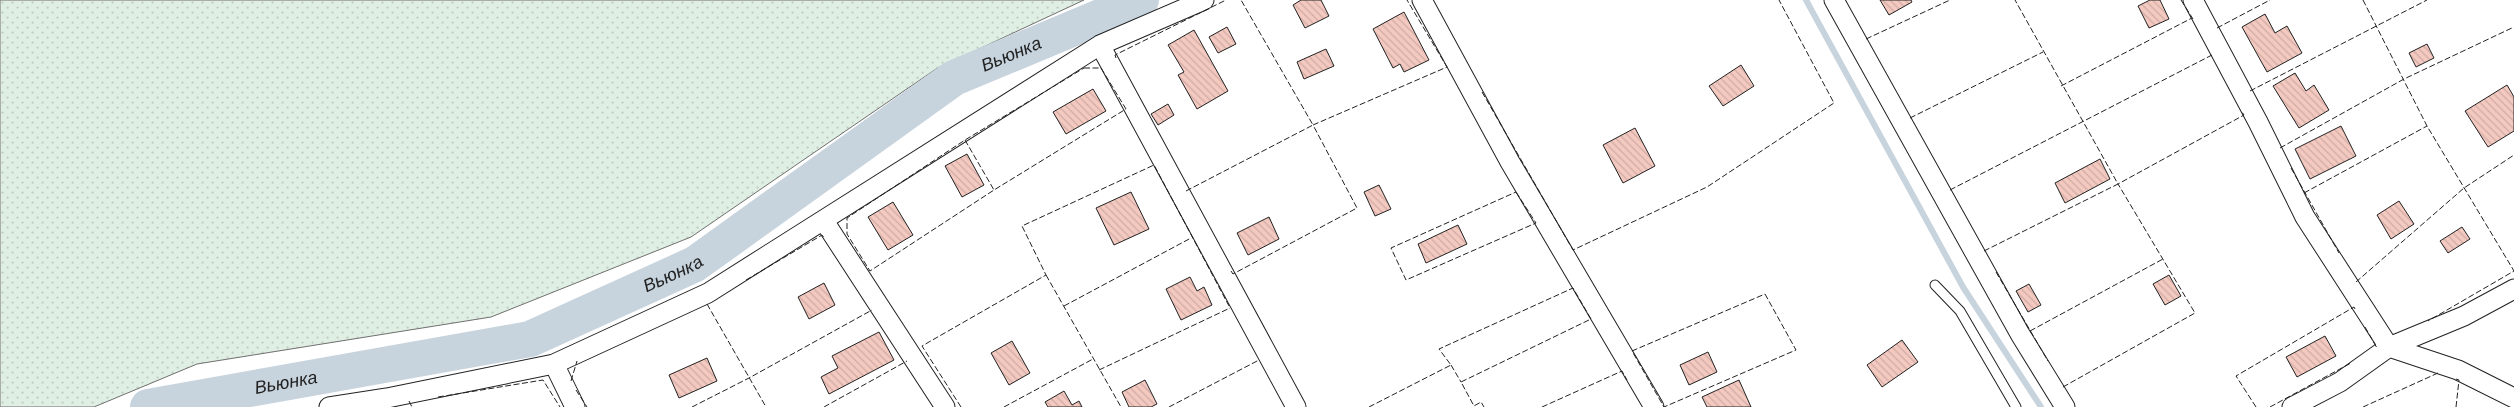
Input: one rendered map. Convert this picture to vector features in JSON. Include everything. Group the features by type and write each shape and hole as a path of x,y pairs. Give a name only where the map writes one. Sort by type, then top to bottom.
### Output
{"street":[{"path":"329,407 387,398 554,364 708,293 1100,45 1204,0"},
{"path":"1422,0 1510,162 1654,407"},
{"path":"1834,0 2020,334 2065,407"},
{"path":"2193,0 2258,122 2305,217 2389,347 2458,370 2514,398"},
{"path":"1100,45 1296,407"},
{"path":"824,221 944,407"},
{"path":"2292,407 2340,382 2389,347 2464,316 2514,289"},
{"path":"554,364 574,407"}],"lane":[{"path":"1935,285 1960,311 2016,407"}],"green space":[{"path":"0,0 1084,0 936,69 691,237 491,317 197,364 94,407 0,407"}],"building":[{"path":"1301,0 1321,0 1329,16 1305,28 1293,5"},
{"path":"1880,0 1911,0 1912,2 1889,15"},
{"path":"2150,0 2160,0 2169,19 2149,28 2138,6"},
{"path":"1404,12 1429,60 1404,72 1400,64 1393,68 1373,29"},
{"path":"2265,14 2275,33 2287,26 2302,53 2267,72 2242,27"},
{"path":"1227,27 1236,44 1218,53 1209,37"},
{"path":"1194,30 1228,91 1197,109 1178,75 1184,72 1168,45"},
{"path":"2427,44 2434,58 2416,67 2409,53"},
{"path":"1326,49 1334,66 1304,79 1297,62"},
{"path":"1741,65 1754,86 1723,106 1709,86"},
{"path":"2295,73 2306,91 2314,85 2329,110 2299,128 2273,86"},
{"path":"2507,85 2514,97 2514,131 2488,147 2465,111"},
{"path":"1093,89 1106,111 1066,134 1053,112"},
{"path":"1168,104 1174,115 1158,125 1151,114"},
{"path":"2341,126 2356,156 2310,179 2295,149"},
{"path":"1635,128 1655,166 1623,183 1603,145"},
{"path":"967,154 984,185 962,197 945,166"},
{"path":"2100,159 2110,179 2065,203 2055,183"},
{"path":"1379,185 1391,209 1375,216 1364,192"},
{"path":"1131,192 1149,229 1114,245 1096,208"},
{"path":"2399,201 2414,224 2391,239 2377,215"},
{"path":"893,202 913,235 888,250 868,217"},
{"path":"1269,217 1279,239 1248,255 1237,233"},
{"path":"1458,225 1467,244 1426,263 1418,244"},
{"path":"2462,227 2470,239 2448,253 2440,241"},
{"path":"2169,275 2181,296 2165,305 2153,284"},
{"path":"1190,277 1197,291 1204,287 1212,305 1181,320 1166,289"},
{"path":"824,283 835,305 809,319 798,297"},
{"path":"2029,284 2041,305 2028,312 2016,291"},
{"path":"879,332 894,360 829,394 821,377 838,368 832,356"},
{"path":"2325,336 2336,356 2297,377 2286,357"},
{"path":"1902,340 1918,362 1882,387 1867,365"},
{"path":"1012,341 1030,373 1009,385 991,353"},
{"path":"1708,352 1717,372 1689,385 1680,365"},
{"path":"707,358 717,381 679,398 669,375"},
{"path":"1145,380 1157,404 1151,407 1129,407 1122,392"},
{"path":"1739,380 1751,407 1707,407 1702,397"},
{"path":"1064,391 1072,405 1079,401 1082,407 1048,407 1045,402"}],"waterway":[{"name":"Вьюнка","path":"148,407 530,339 695,264 954,78 1141,0"},
{"path":"1806,0 1963,287 2041,407"}],"fence":[{"path":"1116,58 1115,55 1226,0"},
{"path":"1186,191 1313,125 1241,0"},
{"path":"1231,271 1233,274 1357,208 1313,125 1447,67 1407,0"},
{"path":"1482,92 1573,250 1707,187 1834,103 1779,0"},
{"path":"1866,39 1950,0"},
{"path":"1984,251 2118,184 2015,0"},
{"path":"2181,0 2193,19"},
{"path":"2217,28 2270,0"},
{"path":"2363,0 2427,126 2514,271 2428,321"},
{"path":"2250,91 2427,0"},
{"path":"2061,86 2192,18"},
{"path":"2280,148 2404,79 2514,27"},
{"path":"1910,118 2043,52"},
{"path":"1950,190 2212,55"},
{"path":"1084,68 1101,68 1126,109 994,190 870,271 847,234 847,218 965,140 1084,68"},
{"path":"2063,387 2195,313 2118,184 2244,115 2242,112"},
{"path":"2304,193 2427,126"},
{"path":"965,140 994,190"},
{"path":"2356,282 2464,188 2514,155"},
{"path":"961,407 922,346 1046,275 1022,226 1154,165 1229,306"},
{"path":"2291,168 2339,253"},
{"path":"1516,192 1536,223 1406,280 1391,248 1516,192"},
{"path":"746,280 822,235 825,239"},
{"path":"1064,306 1191,238"},
{"path":"2030,331 2163,259"},
{"path":"1996,272 2048,361"},
{"path":"1046,275 1121,407"},
{"path":"1369,407 1451,365 1439,349 1573,288 1591,319 1461,382 1474,406 1481,402 1484,407"},
{"path":"1765,294 1796,350 1664,407 1632,351 1765,294"},
{"path":"707,304 766,407"},
{"path":"2256,407 2236,376 2354,307 2355,309"},
{"path":"1099,370 1230,308"},
{"path":"692,407 749,378 872,310"},
{"path":"2365,327 2377,348"},
{"path":"1004,407 1093,359"},
{"path":"1169,407 1259,360"},
{"path":"571,381 577,361"},
{"path":"824,407 907,361"},
{"path":"2270,407 2351,363"},
{"path":"1451,365 1461,382"},
{"path":"1542,407 1622,371 1627,380"},
{"path":"2363,407 2438,373"},
{"path":"2456,379 2459,380 2456,407"},
{"path":"438,397 543,380 560,407"},
{"path":"576,390 587,407"},
{"path":"409,401 412,407"}]}
